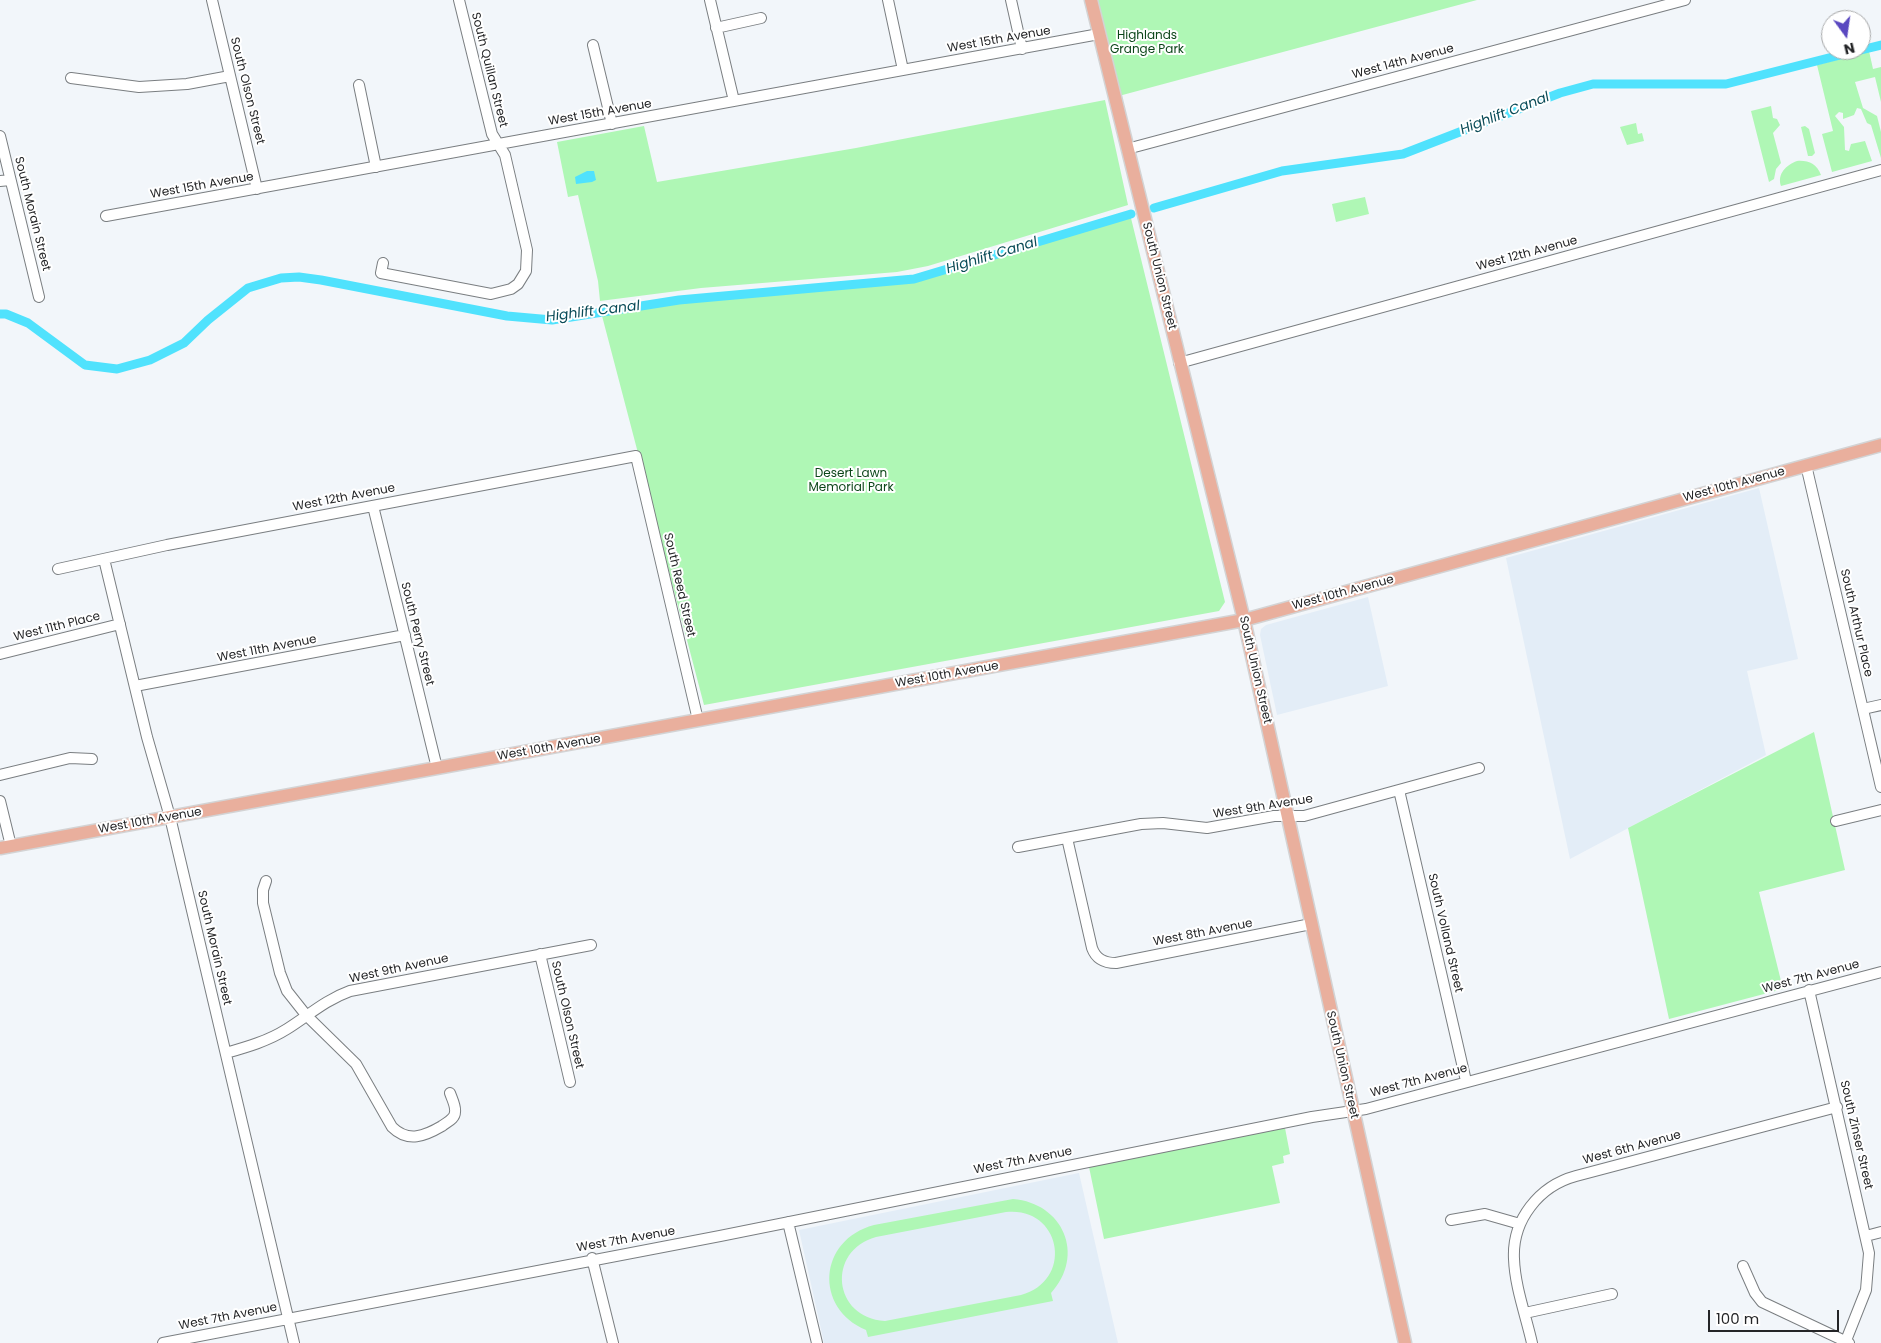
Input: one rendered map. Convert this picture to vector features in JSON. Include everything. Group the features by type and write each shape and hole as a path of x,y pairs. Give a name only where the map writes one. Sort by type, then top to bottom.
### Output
{"main road":[{"name":"South Union Street","path":"1091,0 1179,363 1244,620 1404,1343"},
{"name":"West 10th Avenue","path":"5,847 1244,620 1881,445"}],"street":[{"name":"South Olson Street","path":"212,0 257,189"},
{"name":"South Quillan Street","path":"383,263 381,273 485,294 504,292 518,284 526,271 527,250 505,155 492,134 460,0"},
{"path":"710,0 734,101"},
{"path":"888,0 903,70"},
{"path":"1011,0 1022,48"},
{"name":"West 14th Avenue","path":"1127,148 1685,0"},
{"path":"716,28 762,18"},
{"name":"West 15th Avenue","path":"106,216 1099,34"},
{"path":"592,45 612,124"},
{"path":"71,78 139,87 187,84 230,76"},
{"path":"359,85 376,167"},
{"name":"South Morain Street","path":"0,136 5,180 39,297"},
{"name":"West 12th Avenue","path":"1179,363 1881,170"},
{"name":"West 12th Avenue","path":"58,569 636,456"},
{"name":"South Reed Street","path":"636,456 698,720"},
{"name":"South Arthur Place","path":"1806,466 1881,787"},
{"name":"South Perry Street","path":"373,506 437,768"},
{"name":"South Morain Street","path":"104,559 170,817 294,1343"},
{"name":"West 11th Place","path":"0,654 120,624"},
{"name":"West 11th Avenue","path":"135,686 405,635"},
{"path":"1863,709 1881,705"},
{"path":"0,774 70,758 92,759"},
{"name":"West 9th Avenue","path":"1018,847 1141,824 1163,823 1207,828 1274,816 1304,816 1478,768"},
{"name":"South Volland Street","path":"1399,790 1466,1081"},
{"path":"0,801 5,847"},
{"path":"1836,822 1881,810"},
{"name":"West 8th Avenue","path":"1067,838 1092,948 1100,959 1116,963 1311,924"},
{"path":"266,881 263,890 263,903 280,973 287,991 306,1015 356,1064 397,1133 409,1137 423,1136 450,1121 456,1112 450,1093"},
{"name":"West 9th Avenue","path":"226,1053 272,1038 335,996 350,991 591,945"},
{"name":"South Olson Street","path":"540,954 570,1082"},
{"name":"West 7th Avenue","path":"163,1343 592,1258 788,1222 1312,1116 1353,1110 1881,972"},
{"name":"South Zinser Street","path":"1810,990 1869,1253 1866,1290 1846,1342"},
{"name":"West 6th Avenue","path":"1520,1224 1531,1204 1554,1184 1564,1179 1837,1107"},
{"path":"1451,1220 1485,1214 1520,1224 1514,1259 1532,1343"},
{"path":"788,1222 817,1343"},
{"path":"1866,1236 1881,1232"},
{"path":"592,1258 612,1343"},
{"path":"1743,1266 1755,1293 1762,1302 1846,1342"},
{"path":"1525,1313 1612,1294"}],"shaded area":[{"path":"1759,488 1798,659 1747,671 1766,755 1570,859 1506,558"},
{"path":"1368,597 1388,686 1277,715 1260,635 1261,629 1266,625"},
{"path":"1079,1173 1118,1343 824,1343 799,1230"}],"green space":[{"name":"Highlands Grange Park","path":"1091,0 1477,0 1115,97"},
{"path":"1836,60 1871,60 1873,69 1881,67 1881,102 1875,77 1855,82 1863,108 1877,116 1881,132 1881,158 1871,125 1867,123 1861,109 1857,108 1854,115 1843,119 1843,113 1839,112 1835,116 1844,127 1845,150 1849,151 1851,144 1865,141 1872,161 1832,172 1822,134 1833,131 1817,65"},
{"path":"1105,100 1128,205 928,266 897,272 701,288 600,301 598,281 578,195 568,197 557,142 644,126 657,182 856,148"},
{"path":"1771,106 1773,118 1777,119 1780,125 1773,133 1781,163 1776,169 1774,179 1769,182 1751,111"},
{"path":"1636,123 1638,134 1642,133 1644,141 1627,145 1620,127"},
{"path":"1805,126 1809,129 1815,153 1812,156 1808,156 1801,127"},
{"path":"1797,161 1812,163 1821,175 1781,186 1780,178 1783,170"},
{"path":"1365,197 1369,214 1336,222 1332,204"},
{"name":"Desert Lawn Memorial Park","path":"1130,214 1225,602 1219,611 704,705 601,312 917,277"},
{"path":"1814,732 1845,870 1759,892 1783,989 1669,1019 1628,828"},
{"path":"1285,1128 1290,1154 1283,1156 1284,1163 1272,1166 1280,1203 1104,1239 1089,1167"},
{"path":"1013,1199 1030,1203 1045,1210 1056,1220 1064,1233 1068,1248 1067,1263 1061,1278 1051,1293 1053,1301 868,1337 866,1330 849,1320 837,1306 831,1291 830,1275 833,1259 842,1245 855,1233 874,1225","holes":["1006,1212 1025,1213 1039,1220 1049,1232 1054,1246 1054,1261 1049,1275 1038,1287 1021,1295 885,1321 868,1317 855,1309 846,1297 842,1283 843,1269 849,1256 860,1245 876,1237"]}],"water":[{"path":"587,171 594,171 596,180 576,184 575,177"}],"waterway":[{"name":"Highlift Canal","path":"1871,48 1881,45"},
{"name":"Highlift Canal","path":"1154,208 1282,171 1403,154 1560,93 1593,84 1726,84 1821,60"},
{"name":"Highlift Canal","path":"0,314 6,314 28,323 85,365 117,369 150,360 184,343 208,320 248,288 281,278 299,277 321,280 507,316 552,320 679,300 914,279 1131,214"}]}
